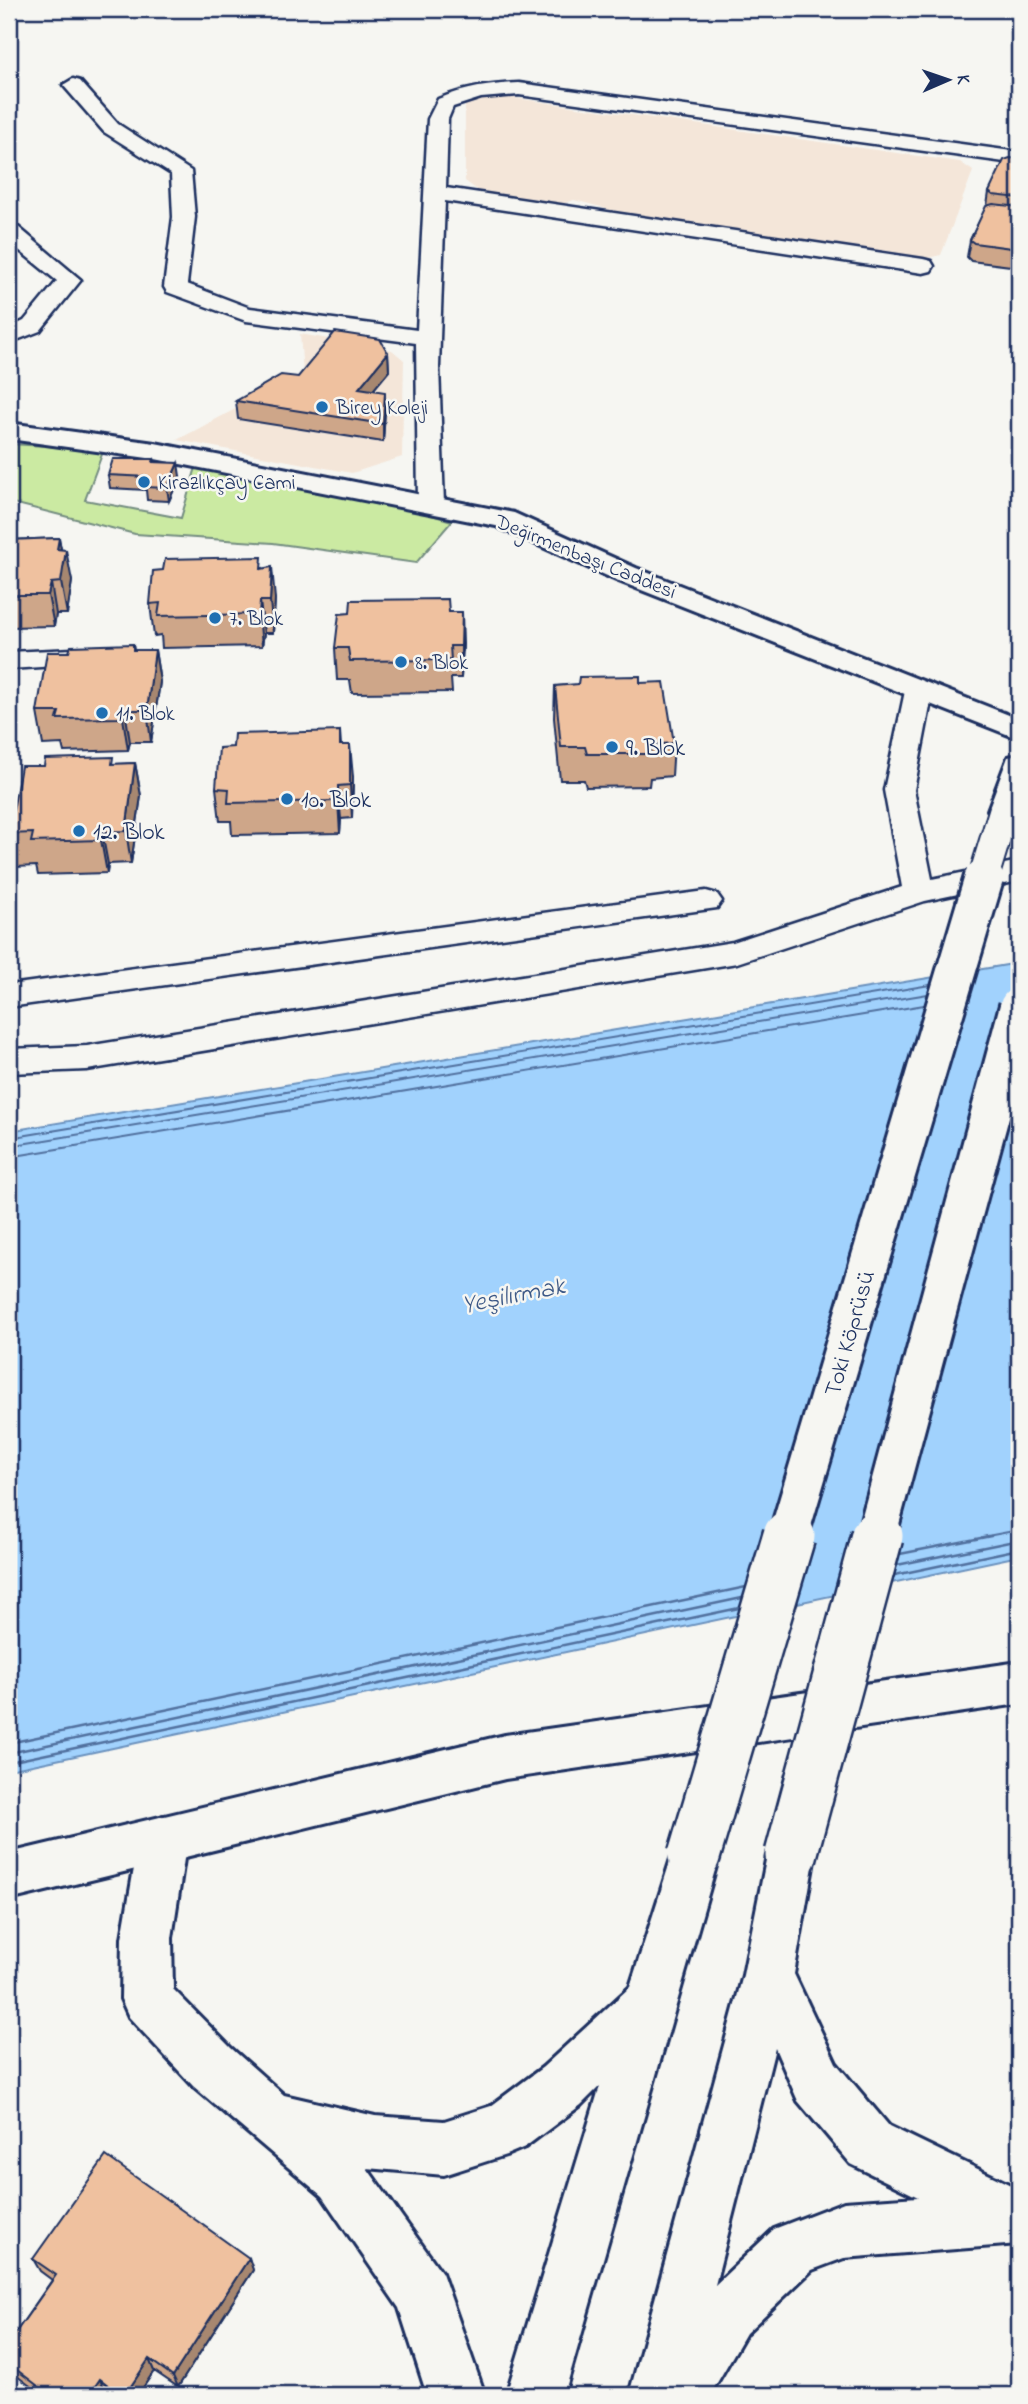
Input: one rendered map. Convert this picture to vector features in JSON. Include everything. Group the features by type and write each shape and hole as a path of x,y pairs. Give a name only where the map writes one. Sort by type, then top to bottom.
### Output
{"main road":[{"name":"Değirmenbaşı Caddesi","path":"9,430 155,451 504,519 626,573 1019,730"},
{"name":"Toki Köprüsü","path":"535,2395 1019,764"},
{"path":"658,2395 768,1975 790,1855 1019,1007"},
{"path":"9,1877 505,1757 1019,1683"},
{"path":"163,1839 147,1938 147,1999 212,2067 341,2177 422,2293 456,2395"},
{"path":"768,1975 817,2082 870,2145 1019,2217"},
{"path":"270,2118 375,2143 444,2148 506,2128 562,2086 651,2002"},
{"path":"678,2395 726,2313 794,2249 844,2230 1019,2217"}],"street":[{"path":"72,85 111,128 181,171 184,217 175,287 246,314 428,338"},
{"path":"431,505 428,338 438,118 445,103 458,96 519,89 1019,158"},
{"path":"434,193 923,266"},
{"path":"9,231 70,281 32,326 9,336"},
{"path":"9,661 115,657"},
{"path":"919,691 899,790 919,892"},
{"path":"9,1061 87,1058 737,952 919,892 1019,871"},
{"path":"9,996 706,901"}],"shaded area":[{"path":"501,96 960,162 973,171 941,255 923,259 615,214 601,207 574,200 559,205 484,195 465,181 465,103"},
{"name":"Birey Koleji","path":"300,334 392,350 404,360 402,457 352,473 177,440 303,373"}],"green space":[{"path":"9,444 104,449 85,500 181,518 197,464 411,509 452,521 416,563 273,543 135,534 9,502"}],"water":[{"name":"Yeşilırmak","path":"1019,963 1019,1556 9,1770 9,1131"}],"building":[{"path":"1019,159 1019,198 993,195 989,192 1004,160"},
{"path":"993,204 1019,207 1019,249 974,243 970,240 986,206"},
{"path":"335,332 380,339 388,353 359,388 385,392 383,424 236,401 281,375 298,377"},
{"path":"113,459 154,459 153,462 178,463 167,488 145,487 148,477 108,475"},
{"path":"59,538 57,549 66,550 61,582 51,583 48,595 9,595 9,540"},
{"path":"262,557 261,569 272,567 270,601 260,601 259,614 158,616 160,603 150,604 153,571 163,570 165,559"},
{"path":"448,599 449,612 462,612 461,646 450,646 451,660 350,661 348,648 335,648 339,614 350,613 351,600"},
{"path":"133,644 133,650 155,650 147,710 125,710 123,718 57,719 59,712 37,712 47,652 69,652 71,646"},
{"path":"640,676 640,683 664,682 674,743 650,745 651,754 587,754 585,747 561,747 555,686 578,684 579,677"},
{"path":"340,731 340,745 350,745 350,785 338,786 338,801 228,803 229,789 216,788 219,748 233,747 234,734"},
{"path":"113,757 112,764 135,763 126,831 102,832 101,840 31,842 33,833 9,834 21,766 44,766 45,759"},
{"path":"106,2156 249,2258 173,2376 149,2359 125,2395 121,2395 100,2379 89,2395 50,2395 9,2364 9,2342 56,2275 33,2259"}],"place":[{"name":"Birey Koleji","path":"322,407"},
{"name":"Kirazlıkçay Cami","path":"144,482"},
{"name":"7. Blok","path":"215,618"},
{"name":"8. Blok","path":"401,662"},
{"name":"11. Blok","path":"102,713"},
{"name":"9. Blok","path":"612,747"},
{"name":"10. Blok","path":"287,799"},
{"name":"12. Blok","path":"79,831"}]}
